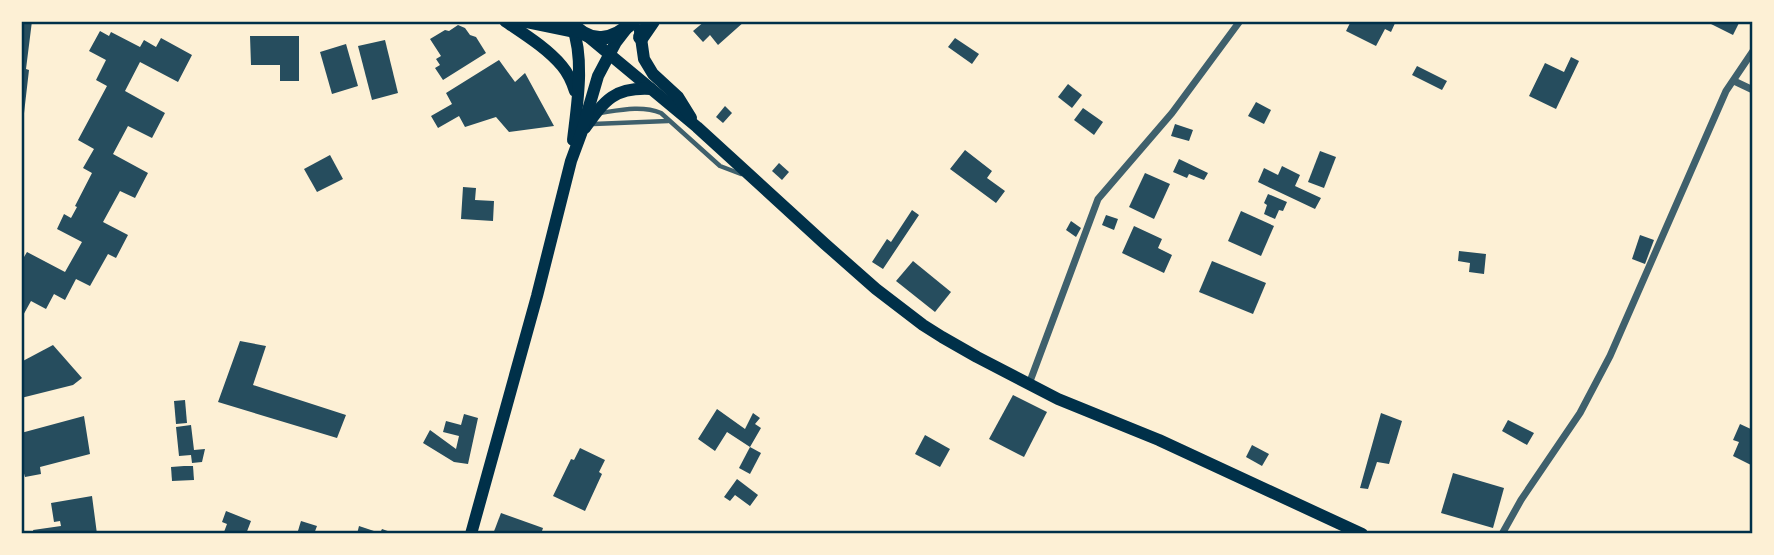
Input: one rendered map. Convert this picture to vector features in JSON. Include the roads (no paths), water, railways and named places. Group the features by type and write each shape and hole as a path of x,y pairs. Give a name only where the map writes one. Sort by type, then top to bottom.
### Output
{"highway":[{"path":"634,27 652,21"}],"main road":[{"path":"505,21 562,66 578,97"},
{"path":"522,21 575,27 602,38 634,27"},
{"path":"471,534 537,296 571,161 578,97 575,27"},
{"path":"575,27 696,127 906,313 942,337 1058,399 1159,440 1362,534"},
{"path":"589,124 598,76 609,54 634,27"},
{"path":"634,27 644,59 653,74 678,97 696,127"},
{"path":"571,161 589,124 609,98 634,88 651,89"}],"street":[{"path":"1029,384 1098,199 1172,113 1240,21"},
{"path":"1502,534 1521,500 1580,413 1604,367 1726,91 1753,51"},
{"path":"1734,81 1753,90"}],"lane":[{"path":"589,124 642,109 653,110 661,113 720,166 755,179"},
{"path":"589,124 669,120"}]}
